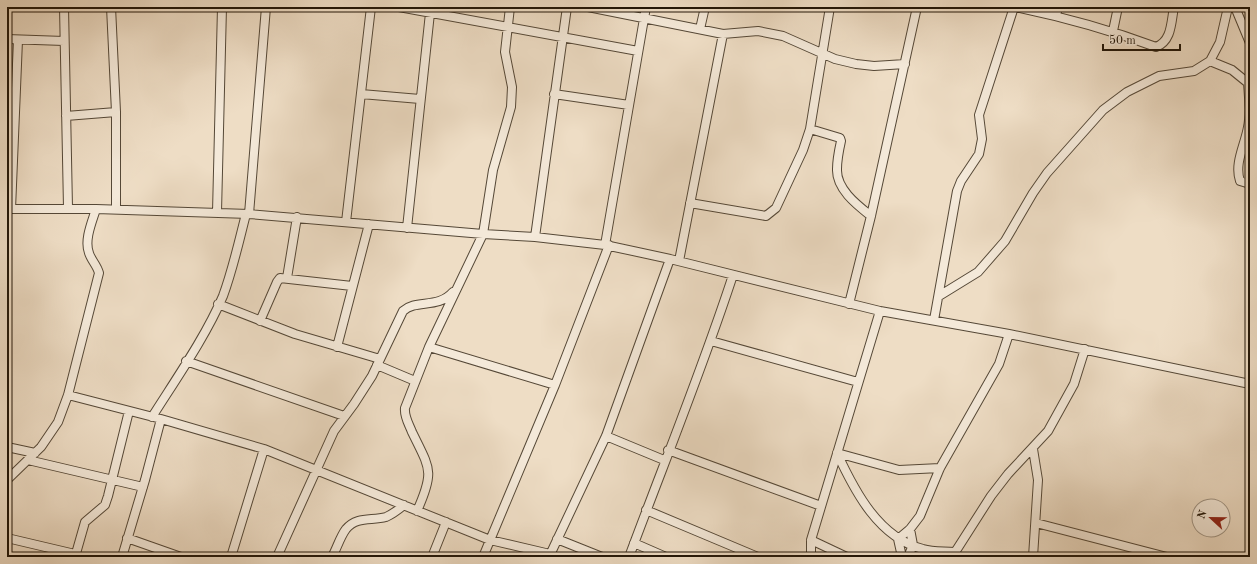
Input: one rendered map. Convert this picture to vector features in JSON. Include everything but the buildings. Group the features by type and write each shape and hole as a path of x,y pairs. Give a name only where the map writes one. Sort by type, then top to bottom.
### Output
{"street":[{"path":"64,7 68,208"},
{"path":"111,7 116,112 116,210"},
{"path":"217,212 222,7"},
{"path":"152,417 218,304 236,254 247,214 266,7"},
{"path":"346,222 371,7"},
{"path":"399,7 638,51"},
{"path":"418,511 428,488 428,465 404,413 407,401 429,347 483,234 493,170 511,107 512,87 506,52 510,7"},
{"path":"534,237 567,7"},
{"path":"588,7 644,17 722,34 758,31 768,33 798,42 821,53 856,64 874,66 905,64"},
{"path":"483,557 555,385 607,245 646,7"},
{"path":"700,29 705,7"},
{"path":"690,203 766,216 776,208 803,150 810,130 821,53 830,7"},
{"path":"849,304 871,216 917,7"},
{"path":"934,320 957,191 961,181 979,154 982,139 978,115 1014,7 1113,31 1156,47 1163,44 1168,37 1174,7"},
{"path":"1056,16 1058,7"},
{"path":"1113,31 1118,7"},
{"path":"939,296 978,272 1005,241 1032,193 1047,173 1103,110 1127,92 1159,76 1194,71 1210,62 1220,42 1228,7"},
{"path":"1235,7 1250,41"},
{"path":"407,228 430,13"},
{"path":"68,395 161,419 264,449 490,540 549,555 606,436 675,260 690,203 722,34"},
{"path":"7,39 64,41"},
{"path":"18,40 9,210 68,208 217,212 297,217 407,228 534,237 607,245 675,260 880,311 1009,334 1250,384"},
{"path":"1210,62 1232,70 1248,83 1250,103 1249,126 1236,171 1240,181 1250,184"},
{"path":"361,94 420,99"},
{"path":"554,94 629,106"},
{"path":"66,116 116,112"},
{"path":"810,130 840,138 841,141 836,171 838,179 854,203 871,216"},
{"path":"7,480 35,453 58,422 68,395 99,272 95,262 90,256 87,243 96,209"},
{"path":"287,278 297,217"},
{"path":"337,346 368,224"},
{"path":"629,557 664,460 711,341 733,275"},
{"path":"260,321 280,278 352,286"},
{"path":"277,557 334,430 354,404 379,362 403,311 408,307 432,304 444,300 458,287"},
{"path":"218,304 295,334 337,346 379,362 415,381"},
{"path":"811,557 811,540 880,311"},
{"path":"898,539 910,529 920,516 940,468 999,364 1009,334"},
{"path":"711,341 858,382"},
{"path":"429,347 555,385"},
{"path":"837,454 854,488 885,528 898,539 913,545 924,549 953,555 991,496 1008,474 1033,449 1048,431 1061,411 1074,384 1085,349"},
{"path":"186,361 344,416"},
{"path":"7,538 75,556 83,528 93,515 105,505 129,411"},
{"path":"122,557 161,419"},
{"path":"606,436 664,460"},
{"path":"7,447 35,453"},
{"path":"231,557 264,449"},
{"path":"1033,449 1038,480 1033,557"},
{"path":"668,450 821,506"},
{"path":"837,454 899,470 940,468"},
{"path":"28,460 112,481 143,487"},
{"path":"332,557 346,530 352,524 359,519 385,517 396,512 404,505"},
{"path":"646,510 758,557"},
{"path":"432,557 446,522"},
{"path":"1036,523 1167,557"},
{"path":"908,557 913,545 910,529"},
{"path":"127,538 181,557"},
{"path":"557,539 602,557"},
{"path":"898,539 902,557"},
{"path":"811,540 847,557"},
{"path":"634,543 666,557"},
{"path":"924,549 931,557"}]}
